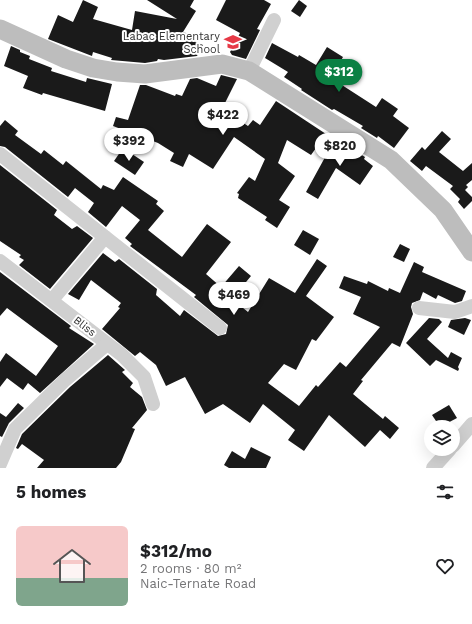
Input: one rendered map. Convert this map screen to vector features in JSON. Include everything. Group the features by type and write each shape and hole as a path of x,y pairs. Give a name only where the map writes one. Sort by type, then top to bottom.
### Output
{"main road":[{"path":"0,29 66,59 93,68 117,72 145,74 222,64 249,71 391,160 444,210 472,252"}],"street":[{"path":"249,71 274,20"},
{"path":"0,154 220,328"},
{"path":"52,300 104,237"},
{"name":"Bliss","path":"0,260 107,344 144,377 153,404"},
{"path":"419,308 455,312 472,306"},
{"path":"0,464 15,429 64,380 107,344"},
{"path":"460,438 472,424"},
{"path":"433,468 444,456"}],"building":[{"path":"83,0 98,7 93,19 132,30 135,11 177,19 147,0 194,0 190,7 196,11 183,32 197,37 195,42 203,45 197,56 164,60 158,59 157,61 145,63 111,60 112,58 93,52 92,56 48,39 58,15 73,22"},
{"path":"226,0 264,0 271,4 257,29 260,30 246,59 232,55 230,52 240,33 216,20"},
{"path":"299,0 307,6 300,17 291,11"},
{"path":"272,43 298,57 299,55 316,65 327,47 343,57 331,78 376,107 382,98 398,109 393,116 409,128 394,148 378,136 377,138 361,128 363,126 334,109 332,110 284,77 288,72 265,58"},
{"path":"11,46 30,56 29,59 52,68 51,71 86,82 87,78 112,84 105,111 43,93 42,95 23,88 28,76 4,66"},
{"path":"221,75 237,79 222,109 248,126 253,120 260,125 276,101 326,134 311,155 287,140 278,163 295,176 279,200 290,207 277,228 265,220 267,217 238,198 239,194 237,193 249,177 255,181 265,159 234,137 213,169 189,154 183,167 170,161 174,153 158,143 113,126 116,117 128,120 140,85 146,85 175,96 176,94 182,96 190,79 197,78 216,86"},
{"path":"5,120 18,131 15,135 41,154 44,150 63,165 66,161 101,189 103,185 114,190 123,177 158,201 156,204 164,211 148,230 182,257 207,224 231,242 206,274 221,287 239,266 251,276 232,299 248,312 269,278 295,293 317,259 327,266 306,296 334,317 316,341 312,339 296,370 284,364 268,383 299,406 316,385 318,387 340,362 346,367 380,327 353,314 361,297 339,288 344,276 367,284 368,281 388,291 389,288 400,293 414,262 424,267 422,272 466,291 462,301 455,303 438,295 436,299 423,292 420,300 412,303 411,307 413,314 400,347 392,343 361,380 363,381 353,394 383,419 385,416 399,428 390,439 380,430 365,447 329,415 304,451 288,440 295,430 263,404 250,423 223,404 205,414 185,377 166,386 156,365 140,352 135,356 102,329 120,308 118,307 121,303 91,280 79,300 68,294 103,253 115,262 119,259 157,289 156,295 180,316 184,310 218,336 226,334 228,325 194,297 196,295 130,246 132,244 125,238 140,220 122,206 106,227 88,212 94,203 75,188 68,197 5,147 0,146 0,126"},
{"path":"442,131 451,139 439,152 463,171 472,163 472,180 466,185 468,187 465,190 472,197 472,201 464,209 458,202 460,199 450,189 453,186 426,166 422,171 410,161 422,147 425,150"},
{"path":"335,139 365,157 364,159 373,166 360,185 336,168 318,199 306,192"},
{"path":"123,148 144,162 135,175 114,161"},
{"path":"0,165 57,210 54,215 72,229 77,226 93,238 50,289 19,265 24,260 19,257 21,255 0,241"},
{"path":"303,230 319,239 310,255 294,245"},
{"path":"400,244 410,249 404,262 393,257"},
{"path":"0,272 71,326 69,328 94,344 40,393 28,383 23,390 7,378 0,387 0,362 6,353 36,376 58,346 7,308 0,316"},
{"path":"429,318 439,319 442,322 427,339 448,358 451,352 462,358 458,371 436,360 430,366 406,343"},
{"path":"465,318 471,320 464,335 448,327 451,320"},
{"path":"108,355 125,370 122,372 133,383 130,387 142,397 147,410 132,428 135,429 121,462 116,468 37,468 44,460 22,444 18,449 16,448 22,434 70,387"},
{"path":"18,403 24,408 9,423 2,437 0,436 0,413 6,417"},
{"path":"449,405 457,418 453,420 435,420 432,415"},
{"path":"251,447 271,457 266,468 229,468 224,465 232,451 245,459"}],"place":[{"name":"Labac Elementary School","path":"233,42"}]}
